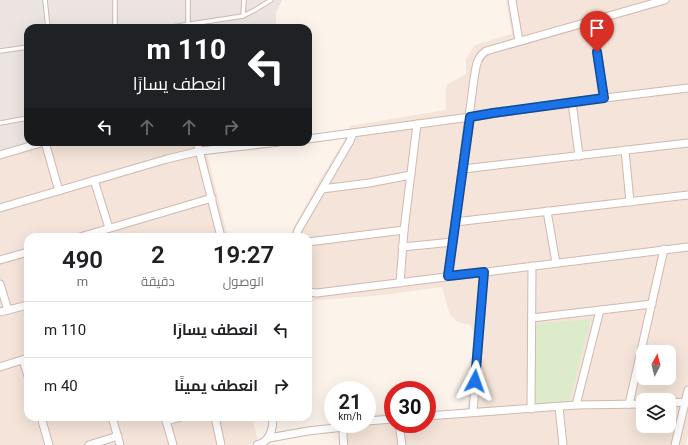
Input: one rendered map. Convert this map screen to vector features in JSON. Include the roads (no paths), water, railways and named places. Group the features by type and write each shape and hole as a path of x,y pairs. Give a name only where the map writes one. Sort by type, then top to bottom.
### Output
{"street":[{"path":"512,0 519,41"},
{"path":"448,276 474,78 479,56 486,51 519,41 665,0"},
{"path":"593,21 604,98"},
{"path":"312,138 572,102 688,88"},
{"path":"572,102 579,156"},
{"path":"400,283 402,247 417,124"},
{"path":"297,233 350,141 353,133"},
{"path":"463,169 579,156 687,141"},
{"path":"0,154 29,146"},
{"path":"45,146 59,191"},
{"path":"198,146 220,233"},
{"path":"0,208 167,159 200,151 244,146"},
{"path":"625,150 630,202"},
{"path":"322,189 369,183 411,175"},
{"path":"94,180 109,228"},
{"path":"456,222 688,195"},
{"path":"93,233 212,198"},
{"path":"547,211 556,263"},
{"path":"312,242 404,230"},
{"path":"402,247 452,242"},
{"path":"312,292 400,283 688,246"},
{"path":"629,404 664,249"},
{"path":"0,260 24,253"},
{"path":"531,409 532,266"},
{"path":"473,412 484,272"},
{"path":"0,284 8,310"},
{"path":"532,318 652,304"},
{"path":"0,312 24,306"},
{"path":"576,405 600,310"},
{"path":"0,367 24,359"},
{"path":"675,445 688,390"},
{"path":"676,403 685,402"},
{"path":"436,415 576,405 636,404"},
{"path":"559,407 564,445"},
{"path":"42,421 49,445"},
{"path":"113,421 120,445"},
{"path":"167,421 173,445"},
{"path":"216,421 221,445"},
{"path":"269,438 273,421"},
{"path":"257,445 269,438 324,429"},
{"path":"343,433 344,445"},
{"path":"401,433 402,445"},
{"path":"89,445 118,436"}],"lane":[{"path":"45,0 48,24"},
{"path":"115,0 115,24"},
{"path":"188,0 188,24 244,16 271,0"},
{"path":"244,0 244,16"},
{"path":"0,51 24,48"},
{"path":"0,123 24,119"}]}
